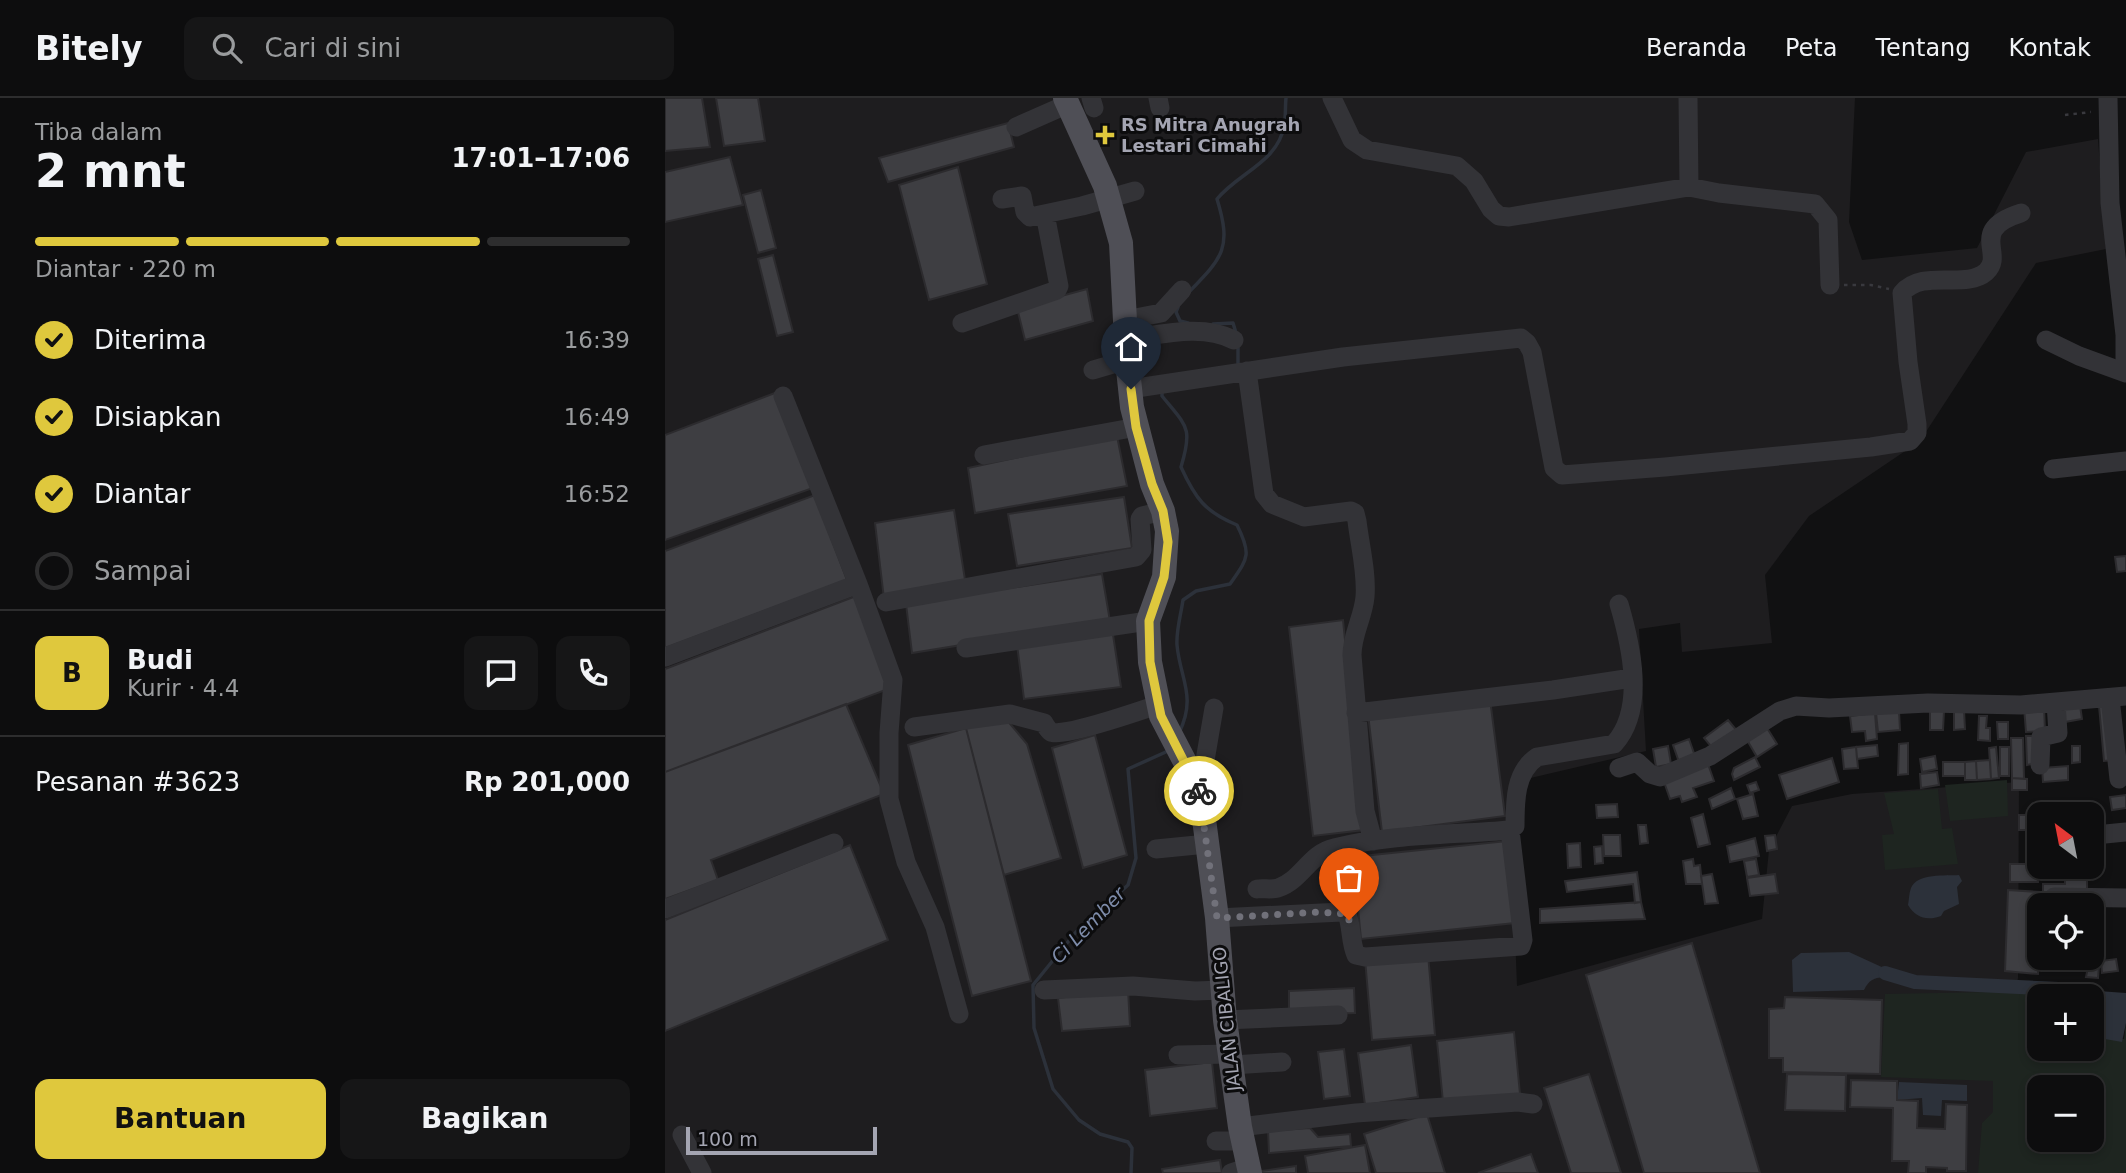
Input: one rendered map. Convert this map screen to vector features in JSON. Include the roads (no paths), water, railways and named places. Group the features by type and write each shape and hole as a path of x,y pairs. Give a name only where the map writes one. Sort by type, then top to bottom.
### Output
{"main road":[{"name":"JALAN CIBALIGO","path":"1079,102 1121,243 1126,340 1136,427 1167,531 1164,577 1149,621 1150,662 1161,716 1196,783 1202,804 1217,918 1225,1020 1241,1134 1243,1171"}],"street":[{"path":"1332,98 1352,140 1367,150 1462,168 1499,216 1509,217 1598,204 1689,187 1815,204 1828,220 1830,285"},
{"path":"1688,98 1689,187"},
{"path":"2046,340 2079,356 2126,372 2119,226 2110,203 2108,98"},
{"path":"1016,127 1079,102"},
{"path":"1002,199 1019,195 1030,217 1135,191"},
{"path":"1131,389 1343,357 1521,338 1532,352 1553,468 1562,475 1871,447 1910,441 1917,433 1917,424 1902,293 1913,283 1969,278 1983,274 1989,269 1991,261 1991,232 2001,219 2021,213"},
{"path":"962,323 1056,290 1059,286 1045,214"},
{"path":"1093,370 1161,313 1182,290"},
{"path":"1126,340 1192,332 1223,334 1234,340"},
{"path":"1247,370 1264,494 1272,504 1304,517 1347,510 1355,513 1365,596 1352,644 1365,811 1374,841"},
{"path":"783,397 858,584 893,680 889,733 889,799 906,862 935,927 960,1014"},
{"path":"984,455 1136,427"},
{"path":"2053,469 2126,461"},
{"path":"886,602 1136,557 1143,550 1140,519 1142,516 1163,511"},
{"path":"665,657 858,584"},
{"path":"1257,888 1278,888 1291,881 1319,852 1374,841 1510,830 1515,826 1517,791 1523,771 1530,761 1537,757 1614,744 1623,735 1633,699 1625,626 1619,604"},
{"path":"967,648 1149,621"},
{"path":"1356,713 1632,678"},
{"path":"1619,768 1637,762 1650,774 1660,777 1710,755 1780,711 1796,706 1829,708 1929,703 2021,705 2118,697 2119,779"},
{"path":"2040,765 2041,737 2058,733 2056,703"},
{"path":"913,727 1010,714 1044,723 1048,730 1055,733 1091,726 1157,705"},
{"path":"1196,783 1202,778 1214,708"},
{"path":"1217,918 1342,912 1347,914 1349,920 1352,946 1356,955 1365,957 1521,946 1523,940 1510,830"},
{"path":"2104,834 2126,832"},
{"path":"665,909 834,843"},
{"path":"1156,849 1207,845"},
{"path":"2104,898 2126,898"},
{"path":"1044,990 1133,986 1195,991 1223,990"},
{"path":"1225,1020 1338,1015"},
{"path":"1178,1055 1282,1062"},
{"path":"1216,1141 1356,1113 1518,1102 1533,1104"},
{"path":"682,1135 702,1173"}],"waterway":[{"name":"Ci Lember","path":"1189,292 1210,270 1221,251 1224,229 1217,199 1274,149 1284,126 1286,98"},
{"name":"Ci Lember","path":"1178,307 1176,312 1180,321 1188,323"},
{"name":"Ci Lember","path":"1213,324 1233,323 1236,333"},
{"name":"Ci Lember","path":"1238,344 1238,367"},
{"name":"Ci Lember","path":"1162,392 1162,396 1182,422 1187,435 1181,467 1186,478 1202,503 1217,515 1237,525 1246,550 1244,562 1230,584 1196,591 1183,600 1177,645 1186,688 1187,708 1179,733"},
{"name":"Ci Lember","path":"1131,1173 1132,1148 1128,1142 1100,1134 1079,1120 1053,1089 1034,1028 1033,985 1076,932 1128,885 1136,858 1128,769 1168,751"},
{"path":"1885,973 1915,982 2027,987"}],"place":[{"name":"RS Mitra Anugrah Lestari Cimahi","path":"1105,135"}]}
